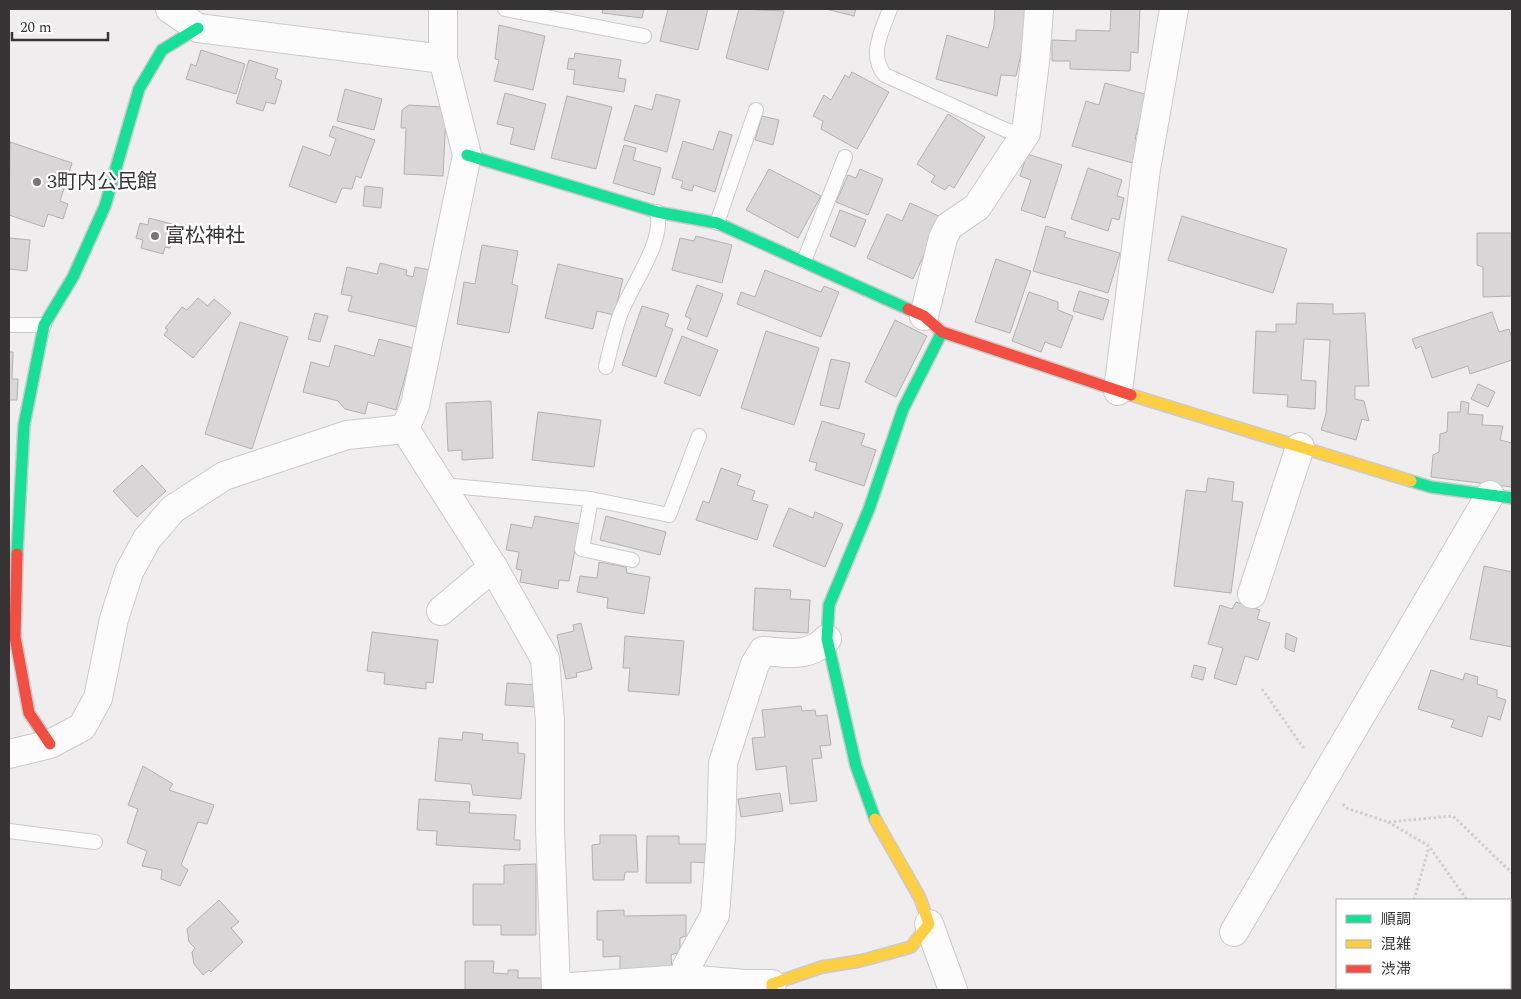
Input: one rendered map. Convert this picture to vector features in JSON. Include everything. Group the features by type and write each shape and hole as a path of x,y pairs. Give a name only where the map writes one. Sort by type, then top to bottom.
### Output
{"street":[{"path":"170,9 198,28 444,59"},
{"path":"405,428 415,405 468,155 444,59 443,9"},
{"path":"953,990 920,898 898,863 869,808 856,766 827,639 829,605 869,509 933,324 943,238 949,226 977,207 1026,133 1035,62 1039,9"},
{"path":"1118,391 1146,169 1174,9"},
{"path":"50,744 29,713 12,631 18,593 17,530 24,425 44,325 73,277 105,206 139,89 162,50 198,28"},
{"path":"468,155 657,212 677,214 717,223 804,261 933,324 1118,391 1431,487 1501,496 1324,777 1234,932"},
{"path":"405,428 493,567 545,659 550,721 550,828 556,989 684,979 772,987 822,967 860,960 911,947 929,924"},
{"path":"9,754 50,744 82,727 98,698 114,619 129,572 147,539 173,509 224,476 347,436 405,428"},
{"path":"1252,594 1300,446"},
{"path":"441,611 493,567"},
{"path":"684,979 687,966 715,915 721,836 723,763 755,664 763,651 794,653 817,650 827,639"}],"lane":[{"path":"504,9 644,36"},
{"path":"890,9 878,43 876,59 877,65 885,75 1008,131 1026,133"},
{"path":"717,223 756,110"},
{"path":"804,261 845,157"},
{"path":"606,368 620,314 649,257 659,220 657,212"},
{"path":"9,325 44,325"},
{"path":"442,484 591,500 669,515 699,436"},
{"path":"591,500 582,549 632,560"},
{"path":"9,831 95,842"}],"path":[{"path":"1262,689 1346,808 1388,822 1429,846 1466,899"},
{"path":"1388,822 1453,816 1512,873"},
{"path":"1414,899 1429,846"}],"building":[{"path":"603,9 644,9 642,18 602,13"},
{"path":"668,9 708,9 698,50 660,41"},
{"path":"739,9 784,11 768,70 726,58"},
{"path":"826,9 856,9 854,16"},
{"path":"995,9 1027,9 1025,37 1016,76 1001,75 997,96 936,79 947,35 988,48 994,26"},
{"path":"1111,9 1140,9 1138,53 1131,52 1130,71 1070,69 1070,61 1052,61 1052,40 1076,41 1076,30 1110,31"},
{"path":"499,25 545,36 533,90 494,81 499,60 495,59"},
{"path":"201,50 245,64 236,94 186,79 191,64 196,66"},
{"path":"575,53 621,60 618,78 626,79 624,92 573,84 575,70 567,69 569,58 574,59"},
{"path":"249,60 278,69 275,78 282,81 275,104 266,102 263,111 236,103"},
{"path":"852,72 889,92 857,149 821,129 823,121 813,116 824,95 831,100 845,75 849,78"},
{"path":"1105,83 1148,95 1135,139 1143,141 1136,164 1072,146 1086,101 1099,105"},
{"path":"345,89 382,99 374,130 337,121"},
{"path":"505,93 546,104 534,150 510,144 514,128 497,124"},
{"path":"656,94 680,100 667,152 624,140 635,105 652,110"},
{"path":"567,96 612,107 596,169 551,158"},
{"path":"409,105 443,107 446,115 443,176 404,174 406,128 401,128 402,110"},
{"path":"948,114 985,137 954,188 949,185 945,190 931,182 935,176 917,164"},
{"path":"762,116 779,120 773,145 755,140"},
{"path":"333,126 375,140 361,178 356,176 352,189 342,188 336,203 289,186 303,146 330,156 336,139 329,136"},
{"path":"719,131 732,135 715,192 694,185 692,191 681,188 683,181 672,178 683,141 713,150"},
{"name":"3町内公民館","path":"10,142 72,163 60,201 68,204 63,219 48,214 44,227 9,215"},
{"path":"624,145 636,148 633,160 661,168 654,195 613,183"},
{"path":"1027,154 1062,165 1045,218 1021,210 1031,180 1020,176"},
{"path":"1088,168 1122,180 1117,196 1124,198 1119,220 1112,218 1108,231 1071,219"},
{"path":"769,169 821,196 798,238 746,210"},
{"path":"860,169 883,179 868,215 836,202 848,175 856,178"},
{"path":"365,186 383,188 381,208 363,206"},
{"path":"910,203 941,217 913,279 867,258 887,214 902,221"},
{"path":"840,210 866,220 855,247 830,236"},
{"path":"1182,216 1287,249 1273,293 1168,260"},
{"name":"富松神社","path":"149,218 172,224 170,232 175,233 170,248 165,247 163,254 141,248 143,240 136,238 140,223 148,225"},
{"path":"1046,226 1066,232 1064,237 1120,253 1108,293 1033,271"},
{"path":"1477,233 1512,233 1512,296 1483,297 1483,267 1477,265"},
{"path":"696,236 732,245 722,283 672,270 680,238 694,241"},
{"path":"9,238 30,240 27,271 9,269"},
{"path":"482,245 518,251 512,284 518,286 509,333 457,324 464,282 475,284"},
{"path":"996,259 1031,271 1010,333 975,322"},
{"path":"380,263 407,270 406,275 413,277 415,267 430,270 417,327 348,311 352,296 341,294 347,267 377,274"},
{"path":"558,264 623,279 614,315 597,311 593,329 545,318"},
{"path":"765,270 821,292 824,286 839,292 821,337 737,304 741,292 755,297"},
{"path":"697,285 723,294 707,337 687,329 691,319 685,316"},
{"path":"1079,291 1109,300 1103,320 1073,311"},
{"path":"1029,292 1058,302 1058,310 1073,316 1061,348 1045,342 1041,352 1012,341"},
{"path":"198,298 208,306 214,299 231,313 193,358 164,335 168,330 165,328 182,307 187,310"},
{"path":"1297,303 1333,304 1333,314 1365,313 1369,386 1355,386 1355,399 1364,401 1369,421 1362,419 1356,440 1321,430 1326,414 1330,340 1304,339 1301,380 1316,381 1315,409 1287,407 1288,395 1253,393 1256,331 1276,332 1276,324 1296,324"},
{"path":"642,306 669,314 665,326 673,329 656,377 622,365"},
{"path":"1492,312 1499,332 1509,329 1512,339 1512,360 1470,374 1468,366 1432,378 1421,346 1416,349 1412,339"},
{"path":"315,313 328,316 320,342 308,339"},
{"path":"895,320 927,336 896,397 865,382"},
{"path":"240,322 288,337 252,449 205,434"},
{"path":"766,331 819,348 794,425 741,408"},
{"path":"682,336 718,350 700,396 664,383"},
{"path":"379,339 413,348 396,410 368,402 365,414 345,409 338,401 303,392 311,362 329,367 335,345 374,356"},
{"path":"9,352 13,352 12,379 18,379 17,400 9,400"},
{"path":"831,359 850,363 839,409 820,405"},
{"path":"1478,384 1495,392 1488,407 1471,399"},
{"path":"491,401 493,458 462,460 462,450 448,451 446,403"},
{"path":"1461,401 1469,403 1468,414 1483,415 1482,425 1503,426 1500,440 1512,443 1512,487 1431,477 1433,455 1439,452 1440,434 1447,432 1448,412 1460,412"},
{"path":"538,412 601,420 594,467 532,460"},
{"path":"822,421 865,434 861,445 876,450 864,486 815,470 817,463 809,461"},
{"path":"142,465 166,491 137,517 113,491"},
{"path":"721,468 741,475 737,485 755,491 752,500 768,505 757,540 696,520 703,501 709,503"},
{"path":"1208,478 1234,482 1232,501 1243,502 1231,593 1174,586 1186,490 1206,492"},
{"path":"789,508 813,518 815,512 843,524 825,567 773,546"},
{"path":"535,516 580,524 569,581 559,580 558,589 520,582 522,570 516,569 519,552 506,550 511,524 532,528"},
{"path":"606,516 666,532 660,555 600,540"},
{"path":"599,562 626,567 627,573 650,577 644,614 607,608 608,598 577,592 580,576 597,578"},
{"path":"1484,566 1512,572 1512,647 1470,639"},
{"path":"755,588 791,590 790,599 810,600 808,633 753,630"},
{"path":"1236,602 1260,610 1257,619 1270,623 1258,660 1245,656 1236,685 1214,678 1223,648 1208,644 1220,605 1232,609"},
{"path":"581,623 592,669 576,673 577,677 566,679 557,635 574,631 573,625"},
{"path":"372,632 438,640 433,683 426,682 426,689 384,684 385,673 367,671"},
{"path":"1286,633 1297,638 1294,652 1285,648"},
{"path":"625,636 684,641 679,695 628,691 630,668 623,668"},
{"path":"1194,665 1206,668 1203,680 1191,677"},
{"path":"1431,670 1463,680 1465,673 1478,677 1477,684 1497,690 1497,697 1506,700 1500,720 1488,716 1482,737 1451,727 1454,720 1418,709"},
{"path":"507,683 537,685 536,707 505,705"},
{"path":"801,706 802,711 815,710 816,716 827,715 831,745 820,746 822,758 812,759 817,801 790,804 786,766 756,770 752,738 765,737 762,710"},
{"path":"463,732 483,734 482,740 518,743 518,753 525,754 521,799 473,795 471,784 435,781 439,738 462,740"},
{"path":"143,766 173,784 169,790 214,805 207,824 198,822 181,865 188,870 180,886 161,879 162,870 142,866 147,851 127,843 138,809 128,805"},
{"path":"780,793 783,811 741,817 738,799"},
{"path":"419,799 470,802 469,813 516,815 514,840 520,840 520,850 436,845 437,831 417,830"},
{"path":"600,835 636,835 638,872 625,872 624,880 593,880 592,845 600,844"},
{"path":"647,836 679,836 679,844 714,844 713,863 691,862 691,883 646,883"},
{"path":"536,864 536,935 501,935 501,925 473,925 473,884 504,884 504,865"},
{"path":"219,900 239,922 231,928 243,942 211,972 209,970 203,975 194,964 192,952 195,948 189,942 187,929"},
{"path":"624,910 624,916 686,915 686,936 680,938 680,952 671,955 672,969 620,970 620,956 603,957 603,940 597,940 597,911"},
{"path":"465,961 494,961 493,973 508,974 508,970 518,970 518,978 542,978 542,990 465,990"}],"traffic: fast":[{"path":"17,554 24,425 44,325 73,277 105,206 139,89 162,50 198,28"},
{"path":"467,155 657,212 717,223 908,309"},
{"path":"875,819 856,766 827,639 829,605 869,509 903,409 942,332"},
{"path":"1411,481 1431,487 1512,498"}],"traffic: slow":[{"path":"1131,395 1411,481"},
{"path":"772,990 772,984 822,967 860,961 911,947 929,924 920,898 875,819"}],"traffic: jam":[{"path":"908,309 924,316 942,332 1131,395"},
{"path":"17,554 15,637 29,713 50,744"}],"place":[{"name":"3町内公民館","path":"37,182"},
{"name":"富松神社","path":"155,236"}]}
